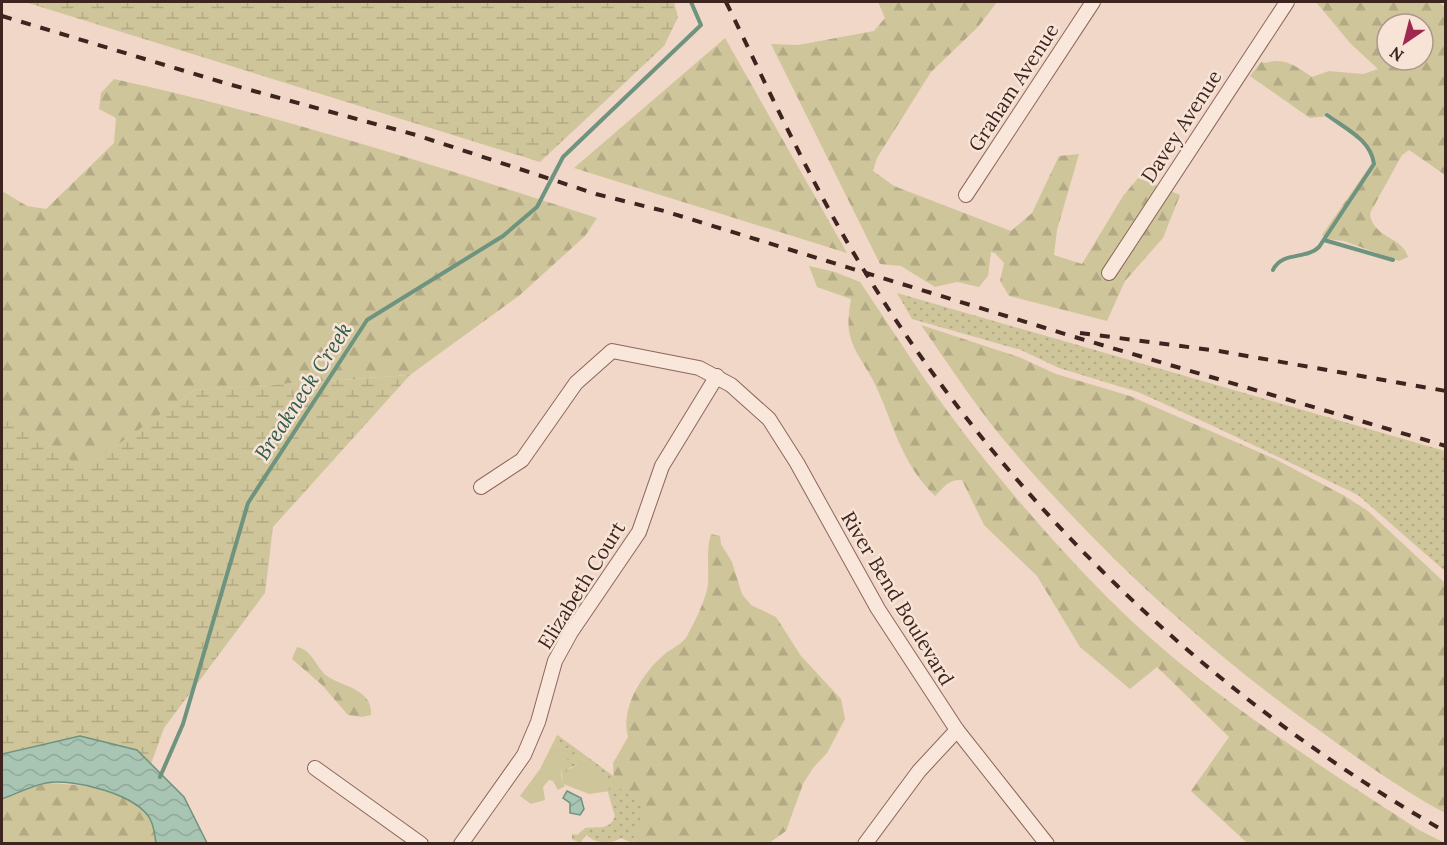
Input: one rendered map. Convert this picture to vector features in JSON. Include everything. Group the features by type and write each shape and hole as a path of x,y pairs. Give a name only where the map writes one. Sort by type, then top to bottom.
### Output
{"street":[{"name":"Graham Avenue","path":"966,195 1093,2"},
{"name":"Davey Avenue","path":"1109,273 1287,2"},
{"name":"River Bend Boulevard","path":"481,487 522,460 576,383 612,351 678,362 717,376 758,407 780,434 878,609 957,730 1047,843"},
{"name":"Elizabeth Court","path":"461,843 524,755 538,722 555,661 571,632 639,532 663,464 717,376"},
{"path":"865,843 919,771 957,730"},
{"path":"315,768 421,843"}],"green space":[{"path":"25,2 674,2 678,17 664,46 540,162"},
{"path":"878,2 997,2 978,27 931,72 877,158 873,171 894,186 1011,231 1032,213 1059,156 1079,154 1057,230 1054,255 1082,264 1123,196 1138,178 1180,195 1163,238 1125,281 1107,321 1009,296 1000,281 1004,263 995,253 991,252 988,276 979,287 957,282 935,287 901,266 880,264 771,44 798,45 874,31 885,18"},
{"path":"1316,2 1439,2 1445,7 1445,175 1409,150 1402,155 1370,213 1376,227 1405,250 1408,257 1399,261 1344,241 1327,239 1322,235 1374,160 1367,145 1327,116 1310,118 1250,76 1261,62 1276,61 1290,64 1312,77 1329,71 1363,74 1375,70 1375,72 1435,72 1435,12 1375,12 1375,66 1350,43"},
{"path":"725,38 847,253 574,168"},
{"path":"114,79 297,125 597,218 585,236 520,295 410,375 195,390 83,470 2,411 2,191 27,206 46,209 114,143 116,118 99,109 101,93"},
{"path":"809,266 835,272 860,282 936,395 982,457 1068,556 1136,625 1237,708 1419,830 1445,843 1247,843 1191,791 1229,737 1157,667 1130,689 1080,647 1037,576 984,525 962,480 950,482 935,496 923,483 906,456 874,382 852,342 848,322 851,299 817,287"},
{"path":"897,293 1445,451 1445,571 1358,495 1138,392 1059,368 1021,350 912,319"},
{"path":"921,325 1019,357 1056,374 1130,396 1275,459 1368,511 1445,583 1445,813 1381,774 1278,700 1237,669 1159,601 1085,529 1002,438"},
{"path":"410,375 273,527 265,593 164,728 151,764 137,750 80,736 2,754 2,411 83,469 195,390"},
{"path":"711,534 720,536 721,544 732,562 742,594 751,605 776,617 801,656 841,699 845,719 827,753 813,768 803,784 786,831 769,843 635,843 633,839 644,807 614,784 613,763 628,737 627,714 635,691 657,661 685,639 700,610 708,584 708,552"},
{"path":"297,647 311,655 327,676 362,694 370,706 371,715 362,717 348,715 322,685 292,659"},
{"path":"557,735 559,736 554,745 568,748 573,752 561,771 565,786 558,790 553,781 549,780 543,787 545,800 531,804 520,796 540,769"},
{"path":"559,736 653,805 645,827 632,843 621,838 608,843 599,842 586,835 580,843 572,839 572,834 577,835 585,828 603,827 610,824 615,816 604,780 575,754 573,758 577,765 569,768 566,785 563,783 561,767 570,749 554,745"},
{"path":"575,754 602,774 610,791 589,794 566,785 567,770 577,765 573,758"},
{"path":"46,783 104,790 132,801 151,820 156,843 2,843 2,799"}],"water":[{"path":"80,736 137,750 184,797 207,843 156,843 152,823 144,811 119,796 87,786 72,783 46,783 2,799 2,754"},
{"path":"567,791 581,798 584,809 580,815 570,813 570,803 563,798"}],"waterway":[{"name":"Breakneck Creek","path":"160,777 183,724 248,503 367,320 503,236 537,207 563,157 701,25 691,2"},
{"path":"1273,270 1282,260 1314,251 1319,247 1374,164 1363,142 1327,115"},
{"path":"1324,240 1393,260"}],"railway":[{"path":"726,2 801,156 850,247 907,336 969,422 1037,502 1110,578 1187,650 1269,716 1356,777 1446,832"},
{"path":"2,16 228,84 416,135 596,194 664,211 1078,338 1446,446"},
{"path":"1080,333 1219,351 1446,391"}]}
